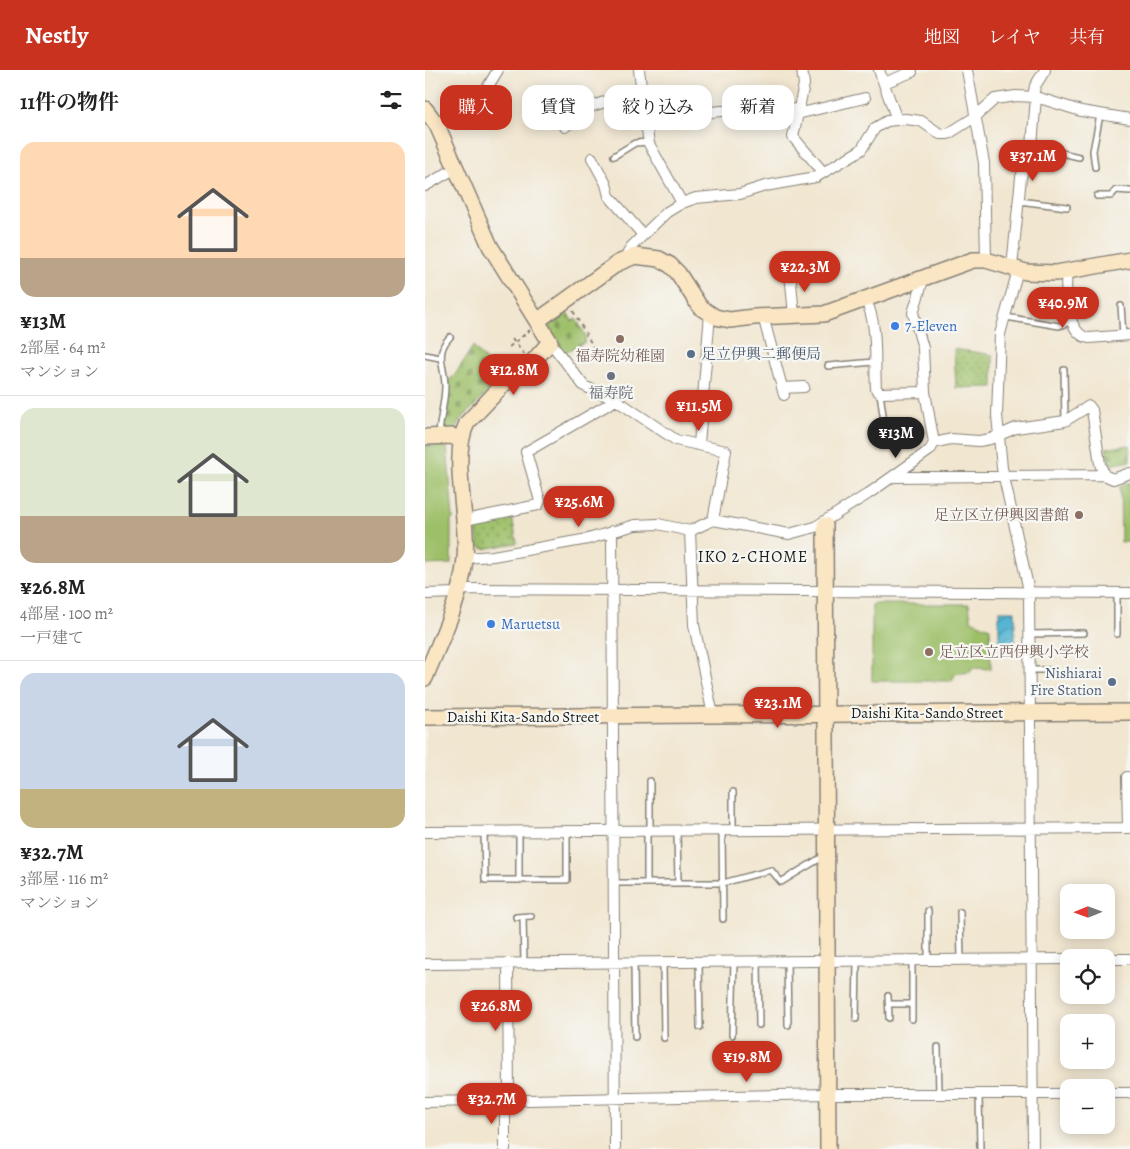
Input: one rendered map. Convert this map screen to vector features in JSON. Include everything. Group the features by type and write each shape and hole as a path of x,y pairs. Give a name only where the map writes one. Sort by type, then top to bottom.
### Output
{"street":[{"path":"498,70 481,94 430,120 490,246 536,323 584,386 616,400 676,440 726,451 713,520"},
{"path":"639,70 641,85"},
{"path":"802,70 804,84 793,137 823,172"},
{"path":"879,70 897,120"},
{"path":"967,70 984,163 986,260"},
{"path":"1033,1149 1029,591 1004,475 998,436 1000,343 1015,268 1021,177 1032,146 1035,86 1045,70"},
{"path":"884,83 913,74"},
{"path":"625,259 629,250 667,212 682,203 695,198 740,194 765,186 815,177 861,150 875,128 887,121 921,121 940,134 948,134 975,117 995,99 1034,97 1100,115 1130,119"},
{"path":"712,112 798,112 865,98"},
{"path":"647,130 649,142 682,203"},
{"path":"592,158 606,184 609,196 643,236"},
{"path":"425,186 454,168"},
{"path":"536,323 625,259 645,256 659,259 670,265 678,272 700,307 709,314 730,320 763,316 824,314 865,298 923,280 962,263 986,260 1015,268 1056,273 1130,260"},
{"path":"1067,271 1068,306 1078,333 1083,337 1089,338 1127,335"},
{"path":"790,272 794,315"},
{"path":"923,280 913,313 923,348 925,392 934,443"},
{"path":"865,298 872,313 876,332 874,362 876,389 880,393 925,392"},
{"path":"699,444 709,314"},
{"path":"763,316 783,391 804,387"},
{"path":"425,678 458,591 465,558 461,440 467,423 503,385 531,364 550,342"},
{"path":"465,520 537,505 540,501 526,452 616,400"},
{"path":"465,558 493,556 559,544 635,525 658,524 690,531 713,520 789,534 825,523 923,456 934,443 951,439 979,441 998,436 1016,428 1065,421 1089,406 1093,410 1100,464 1104,475"},
{"path":"432,437 452,436 461,440"},
{"path":"892,477 1104,475 1113,479 1130,473"},
{"path":"825,523 828,1149"},
{"path":"612,531 615,1149"},
{"path":"690,531 694,625 713,715"},
{"path":"425,594 458,591 612,590 1130,592"},
{"name":"Daishi Kita-Sando Street","path":"425,718 1130,712"},
{"path":"425,832 567,833 826,829 1129,828 1127,778"},
{"path":"425,964 734,961 928,962 1060,959"},
{"path":"1115,959 1130,959"},
{"path":"505,1149 508,963"},
{"path":"1115,1093 1130,1093"},
{"path":"425,1102 827,1094 1060,1094"}],"lane":[{"path":"1095,167 1093,152 1100,115"},
{"path":"614,156 635,143 649,142"},
{"path":"1032,146 1079,157"},
{"path":"1097,196 1111,196 1116,190 1130,191"},
{"path":"1019,201 1067,207"},
{"path":"1121,306 1127,335"},
{"path":"1006,317 1059,326 1068,323"},
{"path":"432,437 445,385 440,358 443,344 450,337"},
{"path":"425,355 440,358"},
{"path":"828,366 874,362"},
{"path":"1064,370 1065,421"},
{"path":"880,393 885,430"},
{"path":"1117,592 1117,634"},
{"path":"1030,634 1084,633"},
{"path":"1030,670 1049,670"},
{"path":"647,882 650,781"},
{"path":"723,919 723,883 727,831 733,792"},
{"path":"677,831 678,883"},
{"path":"484,833 485,883 519,880 567,880 567,833"},
{"path":"519,833 519,880"},
{"path":"614,883 723,883 771,870 781,882 819,859 826,858"},
{"path":"928,911 928,962"},
{"path":"960,912 961,961"},
{"path":"516,917 531,916"},
{"path":"523,917 524,963"},
{"path":"732,1035 734,961"},
{"path":"787,961 788,1025"},
{"path":"634,962 635,1037"},
{"path":"663,962 665,1038"},
{"path":"699,962 700,1026"},
{"path":"758,962 759,1025"},
{"path":"856,1019 857,962"},
{"path":"911,962 912,1019"},
{"path":"888,996 889,1018"},
{"path":"889,1004 912,1004"},
{"path":"938,1047 939,1095"},
{"path":"979,1094 980,1149"}],"path":[{"path":"571,306 595,350 608,365"},
{"path":"509,347 536,323"},
{"path":"512,339 531,364"}],"green space":[{"path":"567,312 572,321 576,319 586,336 585,342 564,353 548,326"},
{"path":"473,346 501,378 458,423 456,432 444,432 450,388 448,381 455,375"},
{"path":"954,349 993,355 993,387 956,388"},
{"path":"1130,445 1130,461 1111,465 1109,463 1106,448"},
{"path":"425,446 447,446 453,519 451,520 451,564 425,565"},
{"path":"1130,482 1130,542 1121,542 1120,487"},
{"path":"512,516 517,543 484,549 478,546 476,525 478,523"},
{"path":"872,604 969,604 971,620 990,628 991,669 971,668 971,672 955,674 952,681 872,681"}],"water":[{"path":"999,611 1015,611 1015,645 999,645"}],"place":[{"name":"7-Eleven","path":"895,326"},
{"name":"福寿院幼稚園","path":"620,339"},
{"name":"足立伊興二郵便局","path":"691,354"},
{"name":"福寿院","path":"611,376"},
{"name":"足立区立伊興図書館","path":"1079,515"},
{"name":"Maruetsu","path":"491,624"},
{"name":"足立区立西伊興小学校","path":"929,652"},
{"name":"Nishiarai Fire Station","path":"1112,682"}],"district":[{"name":"IKO 2-CHOME","path":"753,556"}]}
